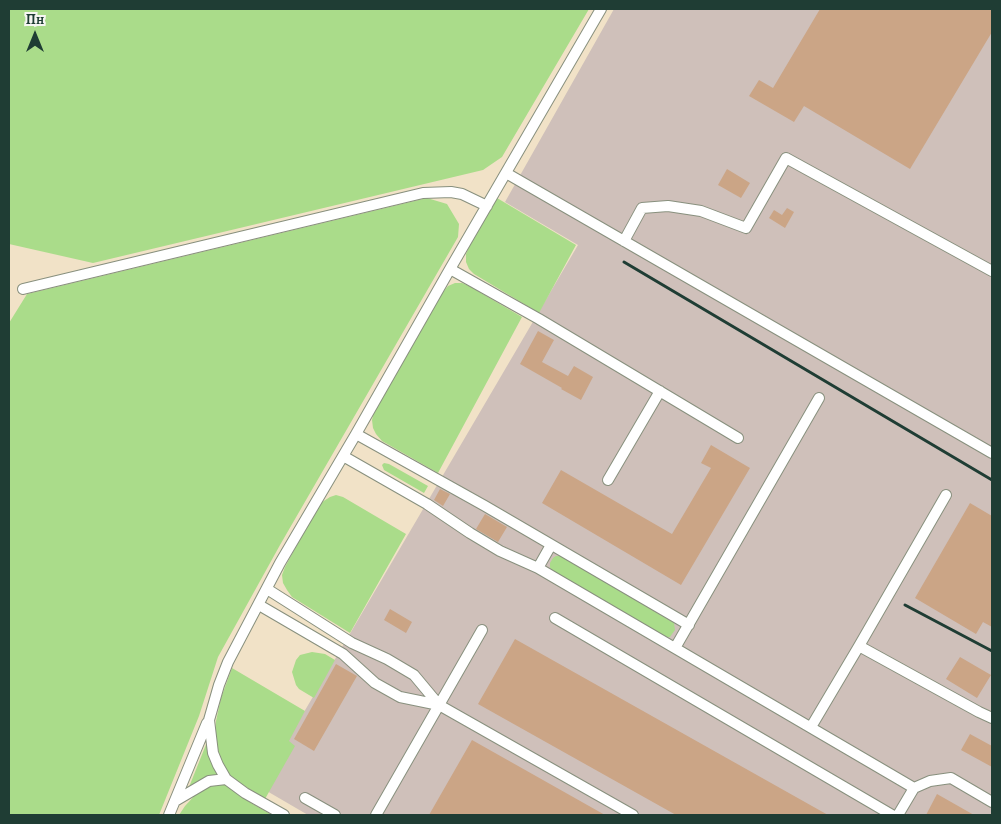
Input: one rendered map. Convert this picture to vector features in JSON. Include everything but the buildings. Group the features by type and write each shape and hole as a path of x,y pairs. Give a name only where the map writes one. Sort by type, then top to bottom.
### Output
{"street":[{"path":"169,815 209,720 228,662 280,563 601,9"},
{"path":"624,241 642,208 668,206 701,211 746,228 786,158 992,271"},
{"path":"506,173 992,453"},
{"path":"23,289 423,193 438,191 462,194 487,206"},
{"path":"450,269 539,319 738,438"},
{"path":"608,480 660,391"},
{"path":"675,648 819,398"},
{"path":"356,434 485,506 689,625"},
{"path":"343,456 427,504 500,551 538,568 914,788"},
{"path":"811,727 946,495"},
{"path":"538,568 552,545"},
{"path":"267,589 352,643 387,659 414,675 439,705"},
{"path":"258,605 343,654 375,683 400,697 439,705 633,815"},
{"path":"555,618 892,815"},
{"path":"376,815 482,630"},
{"path":"859,646 992,718"},
{"path":"209,720 213,753 226,779 245,793 284,815"},
{"path":"898,815 914,788 930,781 951,778 992,802"},
{"path":"174,801 209,781 226,779"},
{"path":"304,798 335,815"}],"shaded area":[{"path":"614,9 992,9 992,815 308,815 260,787 578,245 505,202"}],"green space":[{"path":"9,9 589,9 502,157 483,170 93,263 9,244"},
{"path":"427,198 447,204 459,224 458,237 280,545 218,657 199,716 159,815 9,815 9,323 27,294"},
{"path":"497,198 576,245 539,313 474,274 466,262 466,254 469,247"},
{"path":"455,283 469,286 522,317 438,473 382,441 373,428 372,420 374,412 443,292 448,286"},
{"path":"384,463 428,486 424,493 384,470 382,465"},
{"path":"336,495 343,497 406,534 350,633 292,597 283,583 282,575 319,504"},
{"path":"556,556 560,556 674,623 675,630 670,637 666,637 551,570 550,563"},
{"path":"312,652 325,654 335,660 314,698 299,689 292,672 300,655"},
{"path":"232,668 305,711 289,741 295,746 265,799 229,774 219,755 215,732 216,721 221,698"},
{"path":"207,742 218,775 189,787"},
{"path":"221,784 228,786 251,803 272,815 179,815 197,793 213,785"}],"railway":[{"path":"624,262 992,480"},
{"path":"905,605 992,651"}]}
